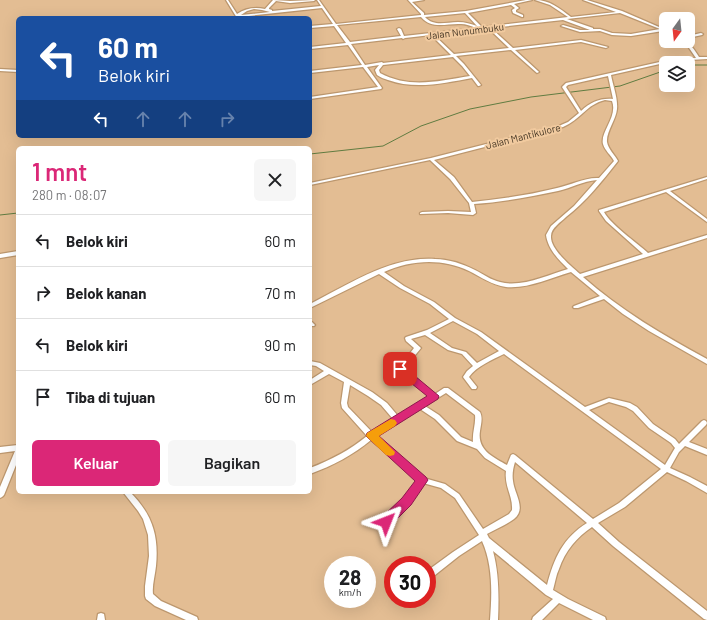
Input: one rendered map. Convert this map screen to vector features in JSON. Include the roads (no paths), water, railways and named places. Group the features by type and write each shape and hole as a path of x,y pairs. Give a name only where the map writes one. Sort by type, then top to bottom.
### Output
{"street":[{"path":"227,0 238,16"},
{"path":"267,10 268,6 275,0 290,2 314,0"},
{"path":"312,98 380,89 318,0"},
{"path":"410,1 422,0"},
{"path":"312,27 466,12 531,0"},
{"path":"536,0 551,4 571,18"},
{"path":"584,0 620,12 659,29"},
{"path":"410,1 423,14 422,16 426,20 441,25 460,23 481,28"},
{"path":"512,4 517,8 514,12 522,16"},
{"path":"238,16 322,7"},
{"path":"238,16 248,9 276,12"},
{"path":"466,12 481,28"},
{"name":"Jalan Nunumbuku","path":"312,48 433,35 620,12"},
{"path":"563,19 594,30"},
{"path":"563,26 580,31 594,30 634,35 644,32 659,31"},
{"path":"489,28 538,72"},
{"path":"398,29 403,38"},
{"path":"695,35 701,34"},
{"path":"433,35 479,85"},
{"path":"312,72 581,41 606,47"},
{"path":"691,48 698,58"},
{"path":"581,113 564,87 567,84 673,60 707,58"},
{"path":"382,63 377,70 378,74 389,79 410,84 473,78"},
{"path":"0,70 16,71"},
{"path":"609,75 615,100 613,120 605,140 606,147 616,160 601,179 548,235 551,248 571,270 604,297 686,351 706,359"},
{"name":"Jalan Mantikulore","path":"312,184 431,159 566,125 574,121 594,102 609,99 615,100"},
{"path":"422,213 474,213 471,203 456,182 431,159"},
{"path":"471,203 540,193 570,187 593,178 601,179"},
{"path":"648,255 609,222 601,211 668,192 707,178"},
{"path":"668,192 707,221"},
{"path":"580,276 707,236"},
{"path":"0,256 16,253"},
{"path":"312,305 379,271 404,263 420,260 442,261 465,267 491,281 510,286 571,270"},
{"path":"379,271 402,287 432,303 453,319 479,333 666,469 707,490"},
{"path":"576,307 604,297"},
{"path":"434,396 398,367 418,348 408,340 408,338 453,319"},
{"path":"425,332 450,349 464,353 477,367"},
{"path":"474,387 466,377 477,367 504,351"},
{"path":"312,363 315,362 328,371 367,391 385,405 398,419"},
{"path":"312,383 328,371"},
{"path":"347,380 344,403 345,408 371,436 422,480 443,486 457,496 484,537 549,592 602,620"},
{"path":"312,470 348,453 361,445 371,436 434,396 447,390 475,411 479,418 476,438 478,447"},
{"path":"585,409 609,400 628,405 651,426 673,441 707,452"},
{"path":"420,405 430,414 437,417 459,439 478,447 488,457 509,469"},
{"path":"549,592 555,568 566,546 580,531 594,524 622,505 666,469 682,445 704,423"},
{"path":"0,450 16,448"},
{"path":"0,495 16,457"},
{"path":"436,569 456,554 484,537 512,516 516,511 515,499 510,488 509,469 512,457 594,524 616,544 707,616"},
{"path":"386,522 406,501 422,480"},
{"path":"128,494 137,503 148,520 153,535 153,558 149,596 160,604 194,620"},
{"path":"484,537 494,584 494,620"},
{"path":"536,620 559,598"}],"waterway":[{"path":"695,65 707,65"},
{"path":"312,154 383,146 421,126 470,109 531,97 620,86 659,72"},
{"path":"0,215 16,213"}]}
